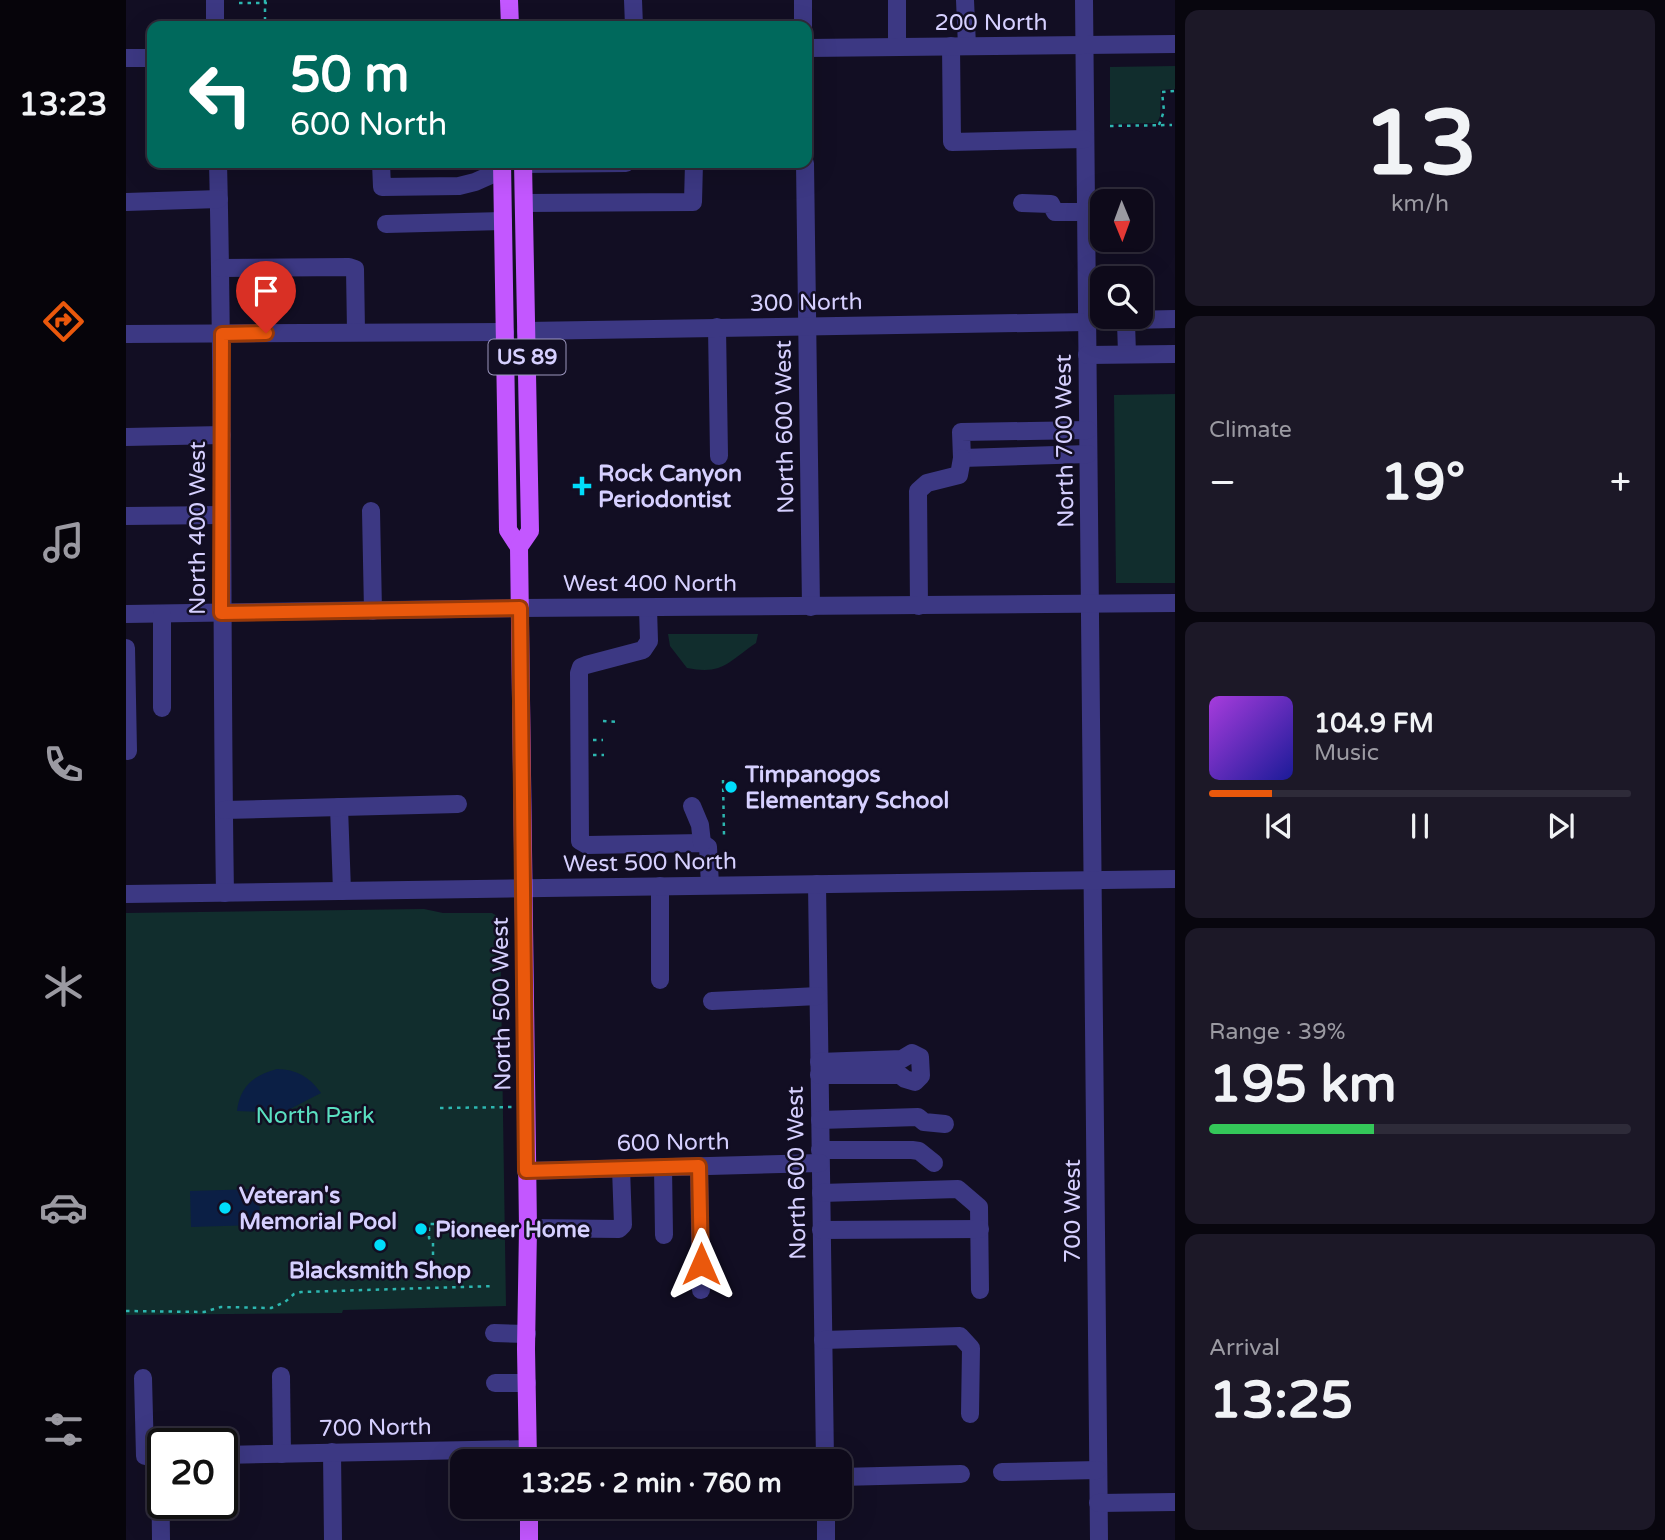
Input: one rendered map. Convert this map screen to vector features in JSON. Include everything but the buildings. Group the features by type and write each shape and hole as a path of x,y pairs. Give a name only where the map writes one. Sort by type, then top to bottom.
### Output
{"main road":[{"path":"509,0 510,21"},
{"name":"North 500 West","path":"502,168 509,530 519,547 527,1107 528,1449"},
{"name":"North 500 West","path":"519,547 530,531 523,168"},
{"path":"529,1519 529,1540"}],"street":[{"path":"215,0 215,21"},
{"path":"633,0 634,21"},
{"path":"803,0 803,21"},
{"path":"897,0 897,47"},
{"path":"965,0 959,46 953,142 1085,139"},
{"name":"North 700 West","path":"1084,0 1094,882"},
{"name":"200 North","path":"812,48 1175,44"},
{"path":"126,58 147,58"},
{"name":"North 400 West","path":"218,168 222,334 221,613 225,893"},
{"path":"381,168 382,187 459,186 475,182 499,168"},
{"path":"524,203 693,202 694,168"},
{"name":"North 600 West","path":"805,168 811,607"},
{"path":"126,202 219,199"},
{"path":"1022,203 1051,204 1055,212 1086,212"},
{"path":"386,224 503,220"},
{"path":"220,268 355,269 355,331"},
{"path":"1127,354 1128,320 1175,319"},
{"name":"300 North","path":"526,331 1087,322"},
{"path":"717,327 719,456"},
{"path":"126,334 505,332"},
{"path":"1087,355 1175,354"},
{"path":"919,606 918,491 927,483 959,475 962,458 961,432 1088,430"},
{"path":"126,437 222,435"},
{"path":"962,458 1088,454"},
{"path":"372,511 373,611"},
{"path":"126,516 222,515"},
{"name":"West 400 North","path":"126,614 1175,603"},
{"path":"648,608 649,640 643,650 586,665 581,667 579,673 580,841 587,845 705,845"},
{"path":"162,614 162,708"},
{"path":"126,648 128,751"},
{"path":"224,810 458,804"},
{"path":"692,806 705,845 710,885"},
{"path":"339,807 342,891"},
{"name":"West 500 North","path":"126,894 1175,879"},
{"name":"700 West","path":"1094,882 1099,1540"},
{"name":"North 600 West","path":"817,884 825,1449"},
{"path":"660,886 660,980"},
{"path":"712,1001 818,996"},
{"path":"912,1053 920,1057 921,1076 915,1082 900,1075 819,1069 902,1059 912,1053"},
{"path":"820,1120 918,1117 924,1122 945,1124"},
{"name":"600 North","path":"526,1171 699,1166 912,1150 919,1151 934,1163"},
{"path":"699,1166 701,1290"},
{"path":"663,1167 664,1235"},
{"path":"528,1228 620,1229 623,1225 621,1168"},
{"path":"821,1193 958,1189 979,1207 980,1290"},
{"path":"821,1230 980,1230"},
{"path":"494,1333 527,1334"},
{"path":"823,1340 960,1336 971,1348 970,1413"},
{"path":"281,1376 282,1454"},
{"path":"143,1378 151,1428"},
{"path":"495,1383 527,1383"},
{"path":"332,1452 333,1540"},
{"name":"700 North","path":"238,1455 332,1452 450,1454"},
{"path":"126,1456 147,1455"},
{"path":"1002,1472 1098,1470"},
{"path":"852,1477 961,1474"},
{"path":"1098,1503 1175,1502"},
{"path":"160,1519 161,1540"},
{"path":"826,1519 826,1540"}],"path":[{"path":"239,3 266,2 265,21"},
{"path":"1159,125 1164,111 1163,92 1175,91"},
{"path":"1110,126 1172,125"},
{"path":"603,721 617,722"},
{"path":"723,780 724,835"},
{"path":"440,1108 527,1107"},
{"path":"433,1272 433,1244 429,1238 429,1224 443,1224"},
{"path":"126,1311 204,1312 221,1307 271,1308 301,1292 494,1286"}],"green space":[{"path":"1175,66 1175,89 1161,90 1160,116 1157,123 1110,124 1110,67"},
{"path":"1175,394 1175,583 1116,583 1114,395"},
{"path":"668,634 758,634 756,643 731,661 717,668 699,670 687,668 670,646"},
{"name":"North Park","path":"424,909 443,913 492,913 497,916 500,924 506,1306 343,1310 342,1313 126,1315 126,913"}],"water":[{"path":"277,1069 302,1075 321,1093 281,1116 265,1117 263,1112 237,1111 245,1088 255,1078"},
{"name":"Veteran's Memorial Pool","path":"259,1189 260,1225 191,1227 190,1191"}],"place":[{"name":"Rock Canyon Periodontist","path":"582,486"},
{"name":"Timpanogos Elementary School","path":"731,787"},
{"name":"Veteran's Memorial Pool","path":"225,1208"},
{"name":"Pioneer Home","path":"421,1229"},
{"name":"Blacksmith Shop","path":"380,1245"}],"route":[{"path":"266,333 222,334 221,613 520,608 526,1171 699,1166 701,1264"}]}
